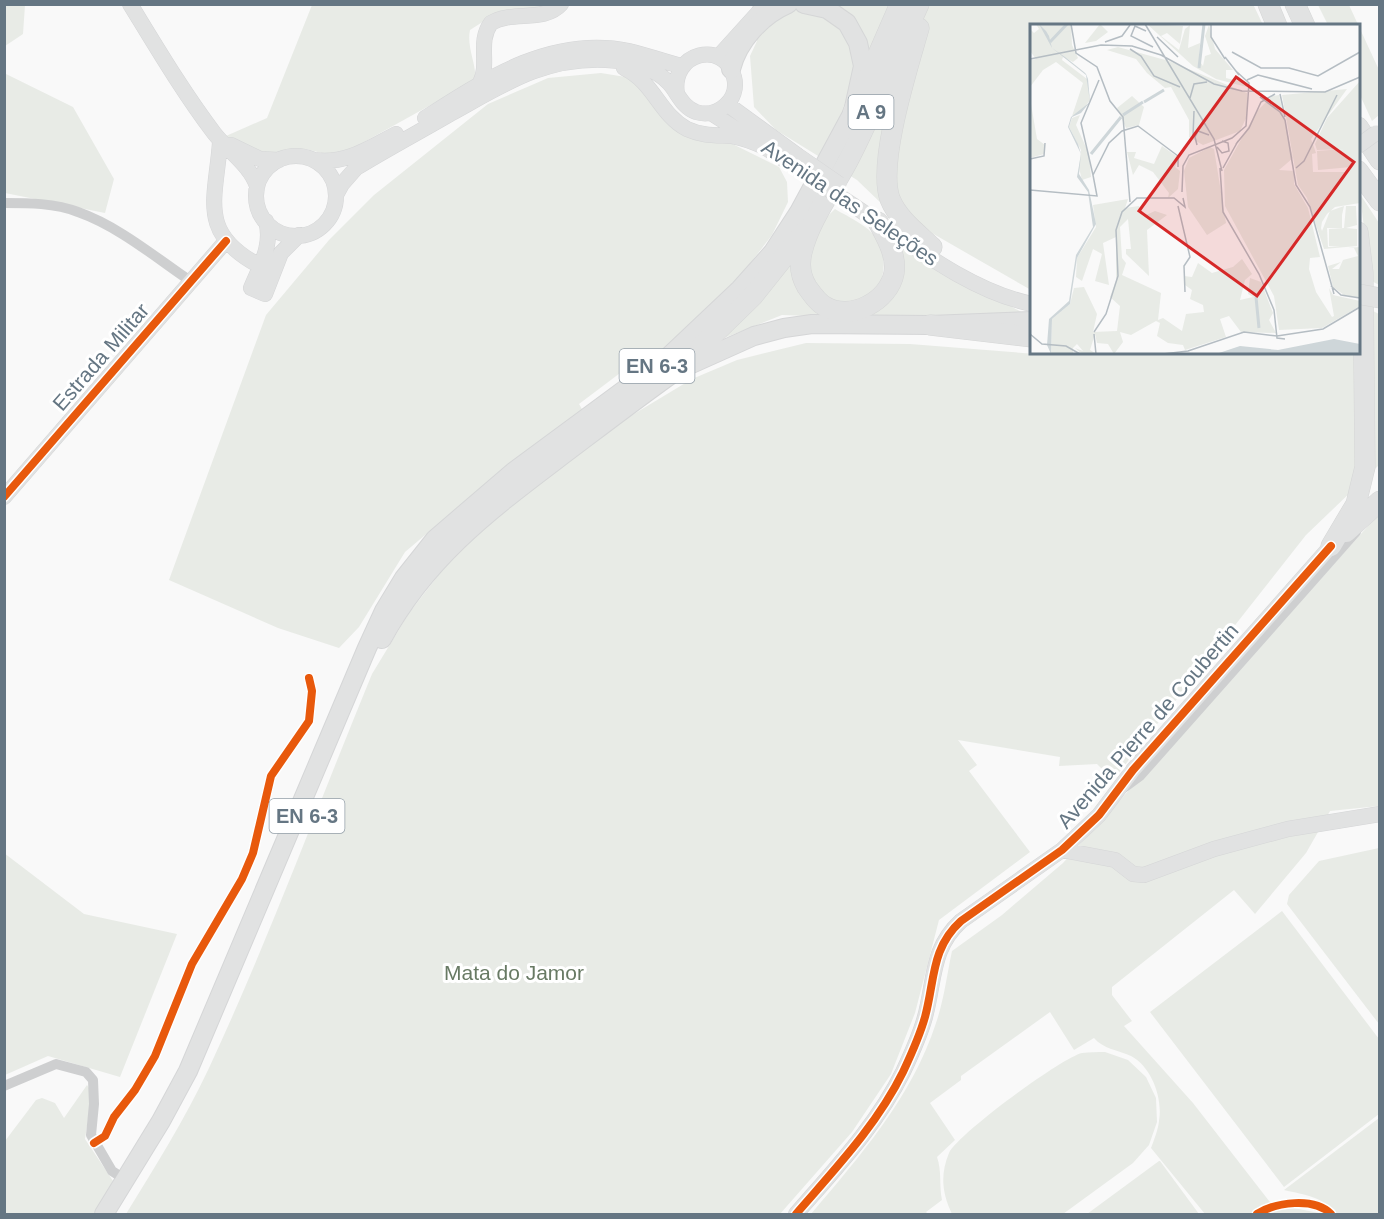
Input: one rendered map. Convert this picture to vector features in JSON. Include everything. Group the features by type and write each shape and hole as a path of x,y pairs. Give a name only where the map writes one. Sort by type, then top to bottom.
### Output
{"highway":[{"name":"A 9","path":"853,112 900,4"},
{"name":"A 9","path":"676,371 753,296 817,216 852,154 919,4"},
{"path":"925,4 897,114 885,177 890,200 901,218 932,247"},
{"path":"1268,4 1276,24"},
{"path":"1295,4 1304,24"},
{"path":"1374,130 1380,160"},
{"path":"1360,172 1380,201"},
{"path":"817,216 801,254 801,278 813,296 826,308 847,311 864,308 880,299 894,273 891,248 878,222"},
{"path":"1331,546 1356,504 1365,467 1363,273 1360,242"},
{"path":"1360,294 1380,298"},
{"path":"930,325 1030,337"},
{"path":"1331,546 1380,501"}],"main road":[{"path":"724,63 735,55 753,30 774,10 788,4"},
{"path":"804,4 826,9 847,23 858,43 862,66 853,112"},
{"name":"A 9","path":"696,333 773,252 798,212 853,112"},
{"path":"676,371 754,336 812,324 930,325 1030,321"},
{"name":"EN 6-3","path":"104,1215 188,1071 367,648 384,611 404,578 435,538 513,472 666,359 696,333"},
{"name":"EN 6-3","path":"115,1215 197,1074 376,651 415,586 447,549 480,518 676,371"}],"street":[{"path":"130,4 217,137 252,173 257,186 258,207 266,221 269,241 251,288 265,294 281,253 299,235"},
{"path":"480,83 485,70 483,49 486,30 496,20 550,12 561,4"},
{"path":"724,63 766,4"},
{"path":"217,137 248,155 260,159 279,160 300,156 327,162 344,160 424,118 480,83 513,66 551,54 601,48 629,51 682,66"},
{"path":"483,49 496,63 513,66"},
{"path":"677,93 676,84 682,66 698,55 724,63 735,87 727,104 711,113"},
{"path":"604,60 638,75 675,121 686,128 700,134 750,140 767,148"},
{"name":"Avenida das Seleções","path":"336,195 356,168 514,78 567,62 604,60 630,63 652,71 668,82 687,107 703,113 711,113 767,148 794,160"},
{"name":"Avenida das Seleções","path":"727,104 794,160 856,202 932,247 992,290"},
{"path":"1360,145 1374,130"},
{"path":"217,137 213,208 226,241 240,256 260,266"},
{"path":"257,186 263,173 279,160"},
{"path":"266,221 284,234 299,235 314,231 326,222 334,209 336,195 330,174 314,160"},
{"path":"216,172 226,161 239,161"},
{"name":"Avenida das Seleções","path":"856,202 878,222 952,271 992,290 1030,303"},
{"path":"4,203 34,203 78,212 109,227 189,280"},
{"name":"Estrada Militar","path":"4,497 189,280 226,241"},
{"name":"Avenida Pierre de Coubertin","path":"796,1215 860,1139 902,1074 925,1018 939,951 947,934 961,921 1062,850 1120,790 1140,776 1336,552 1380,514"},
{"name":"Avenida Pierre de Coubertin","path":"1120,790 1133,770 1331,546"},
{"path":"94,1143 105,1136 114,1117 135,1090 155,1056 192,964 242,879 253,853 271,776 309,721 312,691 309,678"},
{"name":"Avenida Pierre de Coubertin","path":"1062,850 1114,861 1133,874 1144,875 1214,849 1288,829 1380,814"},
{"path":"4,1086 56,1064 86,1072 93,1080 94,1104 90,1126 94,1143 112,1171 126,1180"},
{"path":"1257,1215 1270,1206 1303,1204 1320,1207 1331,1215"}],"green space":[{"path":"5,4 25,5 23,34 5,46"},
{"path":"1253,4 1263,24 1030,24 1030,289 883,205 857,180 776,130 754,107 750,56 757,41 752,5"},
{"path":"312,5 553,5 550,8 495,14 470,30 474,81 337,157 306,149 272,156 230,142 226,136 267,118"},
{"path":"1318,5 1349,5 1358,24 1328,24"},
{"path":"1360,29 1379,70 1379,115 1372,121 1360,95"},
{"path":"4,73 73,107 114,179 105,213 5,193"},
{"path":"601,73 638,79 686,121 779,167 787,182 788,202 772,235 729,291 649,361 644,355 579,404 583,411 482,487 405,552 359,627 339,648 278,628 169,580 266,315 329,240 374,195 488,104 548,78"},
{"path":"1360,194 1379,223 1379,285 1370,280"},
{"path":"835,209 871,232 876,237 883,255 884,267 877,289 861,302 850,304 837,302 827,297 806,268 816,236"},
{"path":"899,243 1023,313 922,320 782,315 719,340 791,259 822,312 896,291 904,274"},
{"name":"Mata do Jamor","path":"1360,304 1379,314 1379,465 1306,535 1113,780 1097,764 1059,766 1060,757 958,740 977,765 969,771 1030,852 939,920 915,1013 891,1074 852,1132 780,1214 126,1214 159,1161 209,1068 273,921 372,674 409,613 454,555 495,517 619,423 692,379 737,360 806,343 910,344 1030,354 1360,354"},
{"path":"1379,514 1379,806 1330,811 1306,853 1255,914 1234,890 1112,987 1112,995 1132,1021 1124,1026 1193,1103 1276,1210 1294,1208 1324,1214 1205,1214 1151,1148 1160,1112 1154,1084 1145,1068 1131,1056 1106,1047 1094,1038 1074,1050 1050,1012 961,1076 961,1080 930,1103 955,1140 937,1157 942,1200 926,1212 928,1214 811,1214 866,1148 899,1101 913,1076 926,1050 939,1014 952,951 1002,915 1063,863"},
{"path":"1379,848 1379,1024 1287,904 1289,895 1319,861"},
{"path":"4,853 84,914 177,934 120,1077 48,1056 5,1075"},
{"path":"1282,911 1379,1039 1379,1114 1284,1187 1150,1012"},
{"path":"1105,1052 1128,1060 1146,1077 1156,1098 1157,1122 1149,1145 1133,1163 1063,1214 952,1214 944,1191 943,1176 949,1153 956,1143 990,1114 1054,1068 1082,1053"},
{"path":"87,1085 92,1092 85,1139 113,1181 96,1214 5,1214 5,1141 36,1100 42,1098 55,1103 64,1118"},
{"path":"1379,1118 1379,1214 1337,1214 1320,1200 1284,1190"},
{"path":"1159,1161 1199,1214 1087,1214"}],"cycle path":[{"path":"4,497 226,241"},
{"path":"796,1214 868,1129 892,1092 921,1031 939,953 951,931 961,921 1062,850 1099,815 1133,770 1331,546"},
{"path":"94,1143 105,1136 114,1117 135,1090 155,1056 192,964 242,879 253,853 271,776 309,721 312,691 309,678"},
{"path":"1257,1214 1284,1204 1295,1203 1315,1205 1331,1214"}]}
